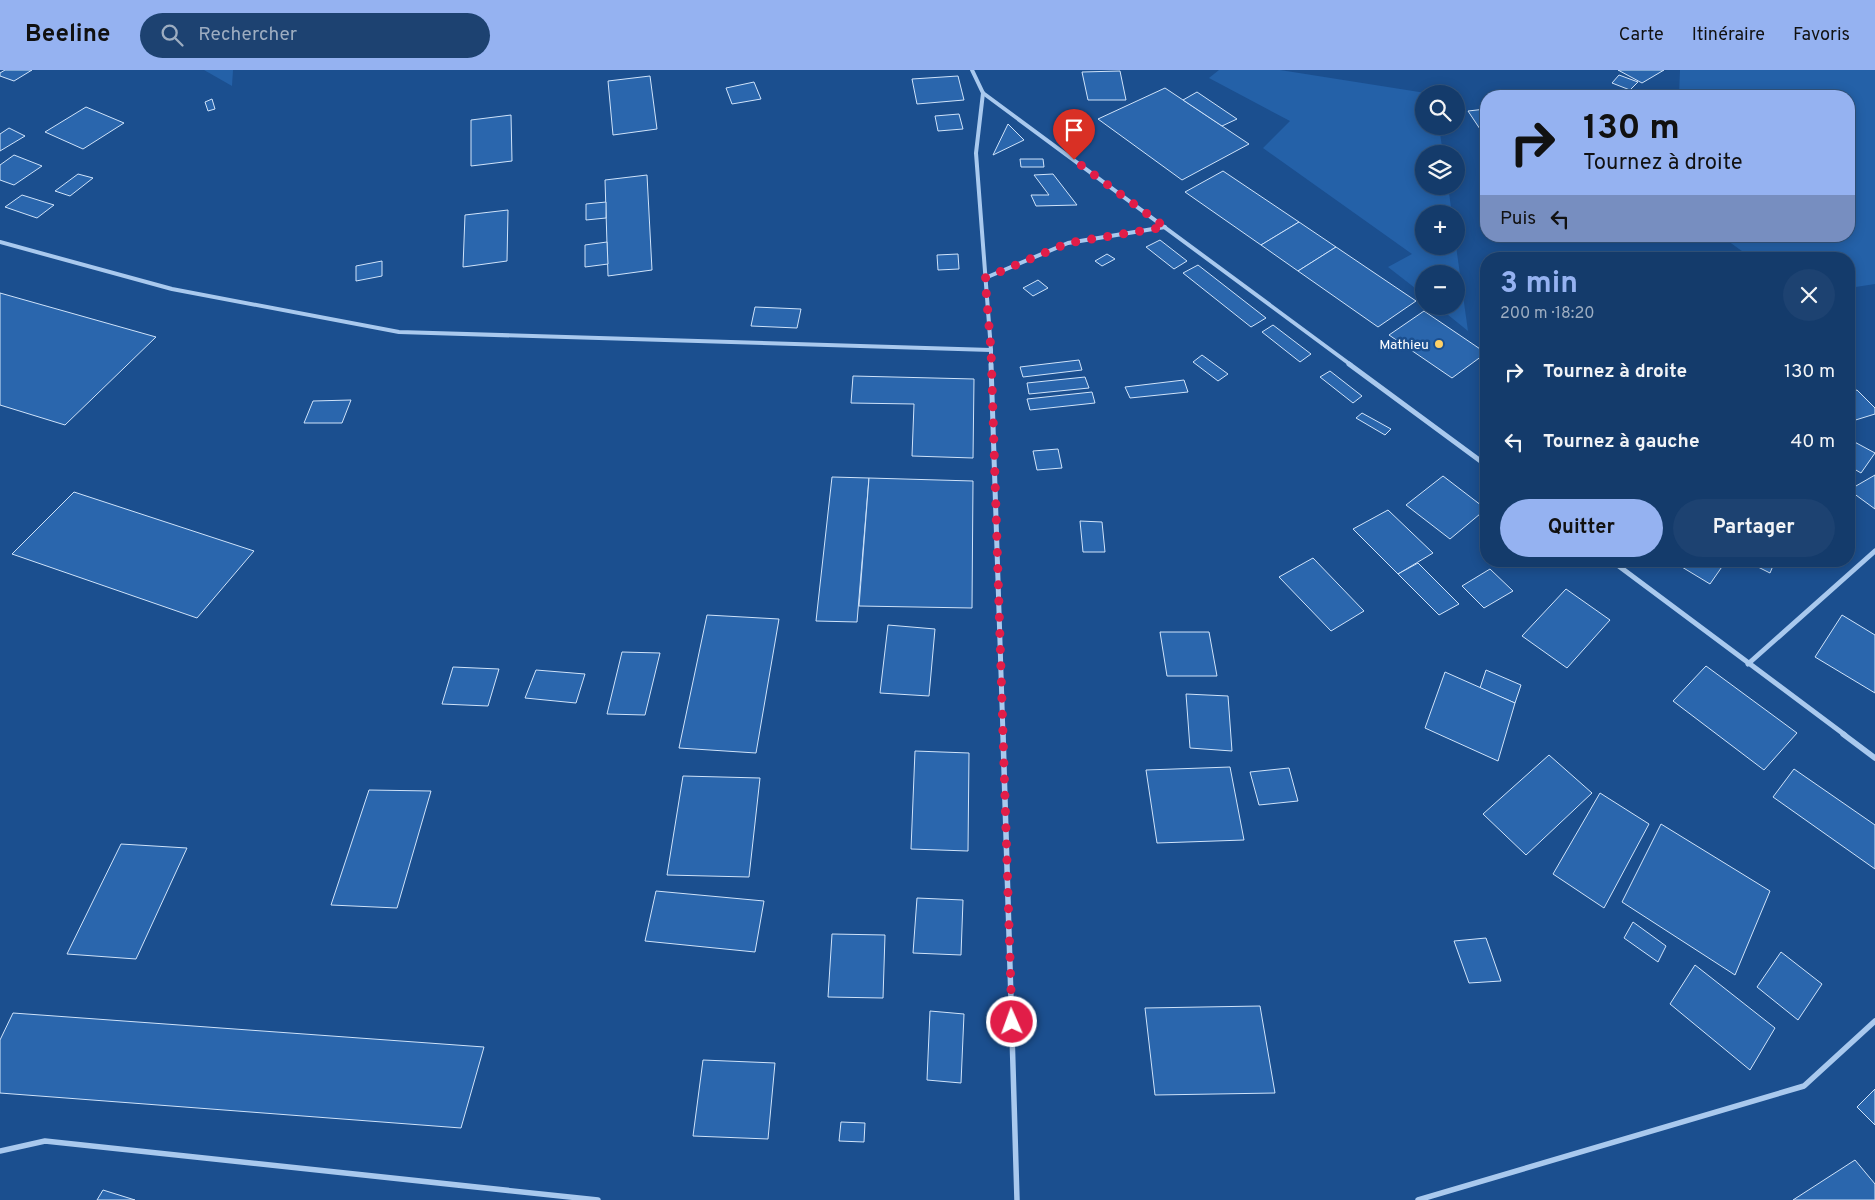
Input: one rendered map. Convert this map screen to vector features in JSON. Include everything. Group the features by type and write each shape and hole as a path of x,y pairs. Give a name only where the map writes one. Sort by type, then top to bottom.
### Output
{"street":[{"path":"972,70 984,93 1480,461"},
{"path":"984,93 976,153 991,350 1017,1200"},
{"path":"985,278 1068,243 1165,227"},
{"path":"0,242 172,289 399,332 991,350"},
{"path":"1748,664 1875,551"},
{"path":"1620,567 1875,758"},
{"path":"1418,1200 1804,1086 1875,1020"},
{"path":"0,1151 44,1141 598,1200"}],"shaded area":[{"path":"204,70 233,70 232,86"},
{"path":"1219,70 1280,70 1415,91 1415,135 1440,135 1442,145 1415,145 1415,195 1449,195 1451,205 1415,205 1415,255 1457,255 1459,265 1415,265 1415,288 1388,267 1412,254 1263,148 1290,121 1209,78"},
{"path":"1680,70 1875,70 1875,284 1855,287 1855,252 1743,252 1729,242 1855,242 1855,90 1679,90"},
{"path":"1465,310 1468,331 1448,315 1465,315"}],"building":[{"path":"5,70 32,70 14,81 0,76 0,73"},
{"path":"1618,70 1664,70 1642,83"},
{"path":"1120,71 1126,100 1088,100 1082,72"},
{"path":"1619,75 1638,82 1630,90 1612,83"},
{"path":"650,76 657,129 613,135 608,81"},
{"path":"958,76 964,100 917,104 912,79"},
{"path":"754,82 761,99 732,104 726,88"},
{"path":"1165,88 1249,144 1182,180 1098,119"},
{"path":"1197,92 1237,119 1222,126 1183,100"},
{"path":"212,99 215,109 208,111 205,102"},
{"path":"86,107 124,123 83,149 45,132"},
{"path":"1480,110 1480,129 1468,111"},
{"path":"959,114 963,129 938,131 935,116"},
{"path":"511,115 512,161 471,166 471,120"},
{"path":"1008,124 1024,140 993,155"},
{"path":"9,128 25,136 0,151 0,134"},
{"path":"14,155 42,166 14,185 0,180 0,165"},
{"path":"1020,159 1043,159 1044,167 1021,167"},
{"path":"1223,171 1299,222 1261,245 1185,192"},
{"path":"78,174 93,178 70,196 55,191"},
{"path":"1053,174 1077,205 1036,206 1031,195 1049,195 1034,175"},
{"path":"647,175 652,270 608,276 605,180"},
{"path":"22,195 54,205 37,218 5,207"},
{"path":"606,202 606,218 586,220 586,204"},
{"path":"508,210 507,261 463,267 465,215"},
{"path":"1299,222 1336,247 1298,271 1261,245"},
{"path":"1160,240 1187,261 1174,269 1146,247"},
{"path":"607,242 608,264 585,267 585,245"},
{"path":"1336,247 1415,302 1378,327 1298,271"},
{"path":"958,254 959,269 938,270 937,255"},
{"path":"1107,254 1115,259 1102,266 1095,261"},
{"path":"382,261 382,276 356,281 356,266"},
{"path":"1198,265 1266,318 1251,327 1183,273"},
{"path":"1038,280 1048,288 1033,296 1023,288"},
{"path":"0,293 156,337 65,425 0,405"},
{"path":"755,307 801,309 797,328 751,326"},
{"path":"1418,315 1430,315 1480,349 1480,357 1452,378 1389,335"},
{"path":"1273,325 1311,354 1300,362 1262,332"},
{"path":"1202,355 1228,374 1218,381 1193,362"},
{"path":"1079,360 1082,370 1023,377 1020,367"},
{"path":"1330,371 1362,396 1353,403 1320,377"},
{"path":"853,376 974,379 973,458 912,456 914,404 851,403"},
{"path":"1085,377 1089,388 1029,394 1027,383"},
{"path":"1184,380 1188,392 1130,398 1125,387"},
{"path":"1855,390 1857,390 1875,408 1875,414 1855,420"},
{"path":"1092,392 1095,403 1030,410 1027,399"},
{"path":"351,400 342,423 304,423 313,401"},
{"path":"1362,413 1391,429 1385,435 1356,418"},
{"path":"1855,442 1875,453 1861,473 1855,470"},
{"path":"1058,449 1062,468 1037,470 1033,451"},
{"path":"1875,475 1875,509 1855,494 1855,487"},
{"path":"1443,476 1480,504 1480,514 1450,539 1406,505"},
{"path":"832,477 869,478 857,622 816,621"},
{"path":"869,478 973,481 972,608 859,606"},
{"path":"74,492 254,551 197,618 12,554"},
{"path":"1388,510 1433,553 1398,574 1353,529"},
{"path":"1080,521 1102,522 1105,552 1083,552"},
{"path":"1313,558 1364,611 1331,631 1279,577"},
{"path":"1418,563 1459,604 1439,615 1398,574"},
{"path":"1682,567 1722,567 1710,584"},
{"path":"1758,567 1772,567 1770,573"},
{"path":"1490,569 1513,591 1484,608 1462,586"},
{"path":"1566,589 1610,620 1567,668 1522,636"},
{"path":"707,615 779,619 756,753 679,748"},
{"path":"1842,615 1875,635 1875,693 1815,657"},
{"path":"888,625 935,629 929,696 880,693"},
{"path":"1160,632 1209,632 1217,676 1167,676"},
{"path":"622,652 660,653 645,715 607,714"},
{"path":"1706,666 1797,733 1764,770 1673,701"},
{"path":"453,667 499,669 488,706 442,704"},
{"path":"536,670 585,674 576,703 525,698"},
{"path":"1486,670 1521,685 1515,703 1480,688"},
{"path":"1445,672 1515,703 1498,761 1425,728"},
{"path":"1186,694 1228,696 1232,751 1190,748"},
{"path":"915,751 969,753 968,851 911,849"},
{"path":"1549,755 1592,793 1526,855 1483,814"},
{"path":"1230,767 1244,840 1157,843 1146,770"},
{"path":"1289,768 1298,801 1259,805 1250,772"},
{"path":"1794,769 1875,825 1875,869 1773,797"},
{"path":"683,776 760,778 749,877 667,875"},
{"path":"369,790 431,791 397,908 331,905"},
{"path":"1600,793 1649,824 1604,908 1553,874"},
{"path":"1661,824 1770,891 1735,975 1622,902"},
{"path":"121,844 187,848 136,959 67,954"},
{"path":"656,891 764,901 755,952 645,941"},
{"path":"917,898 963,900 961,955 913,953"},
{"path":"1633,922 1666,946 1658,962 1624,938"},
{"path":"832,934 885,935 883,998 828,997"},
{"path":"1486,938 1501,981 1469,983 1454,941"},
{"path":"1781,952 1822,984 1798,1020 1757,987"},
{"path":"1695,965 1775,1028 1750,1070 1670,1004"},
{"path":"1260,1006 1275,1093 1155,1095 1145,1008"},
{"path":"930,1011 964,1014 961,1083 927,1080"},
{"path":"13,1013 484,1047 461,1128 0,1093 0,1040"},
{"path":"703,1060 775,1063 768,1139 693,1136"},
{"path":"1875,1089 1875,1125 1857,1107"},
{"path":"841,1122 865,1123 864,1142 839,1141"},
{"path":"1855,1160 1875,1184 1875,1200 1793,1200"},
{"path":"103,1190 135,1200 97,1200"}],"place":[{"name":"Mathieu","path":"1439,344"}],"route":[{"path":"1012,1022 991,350 985,278 1068,243 1165,227 1074,160"}]}
